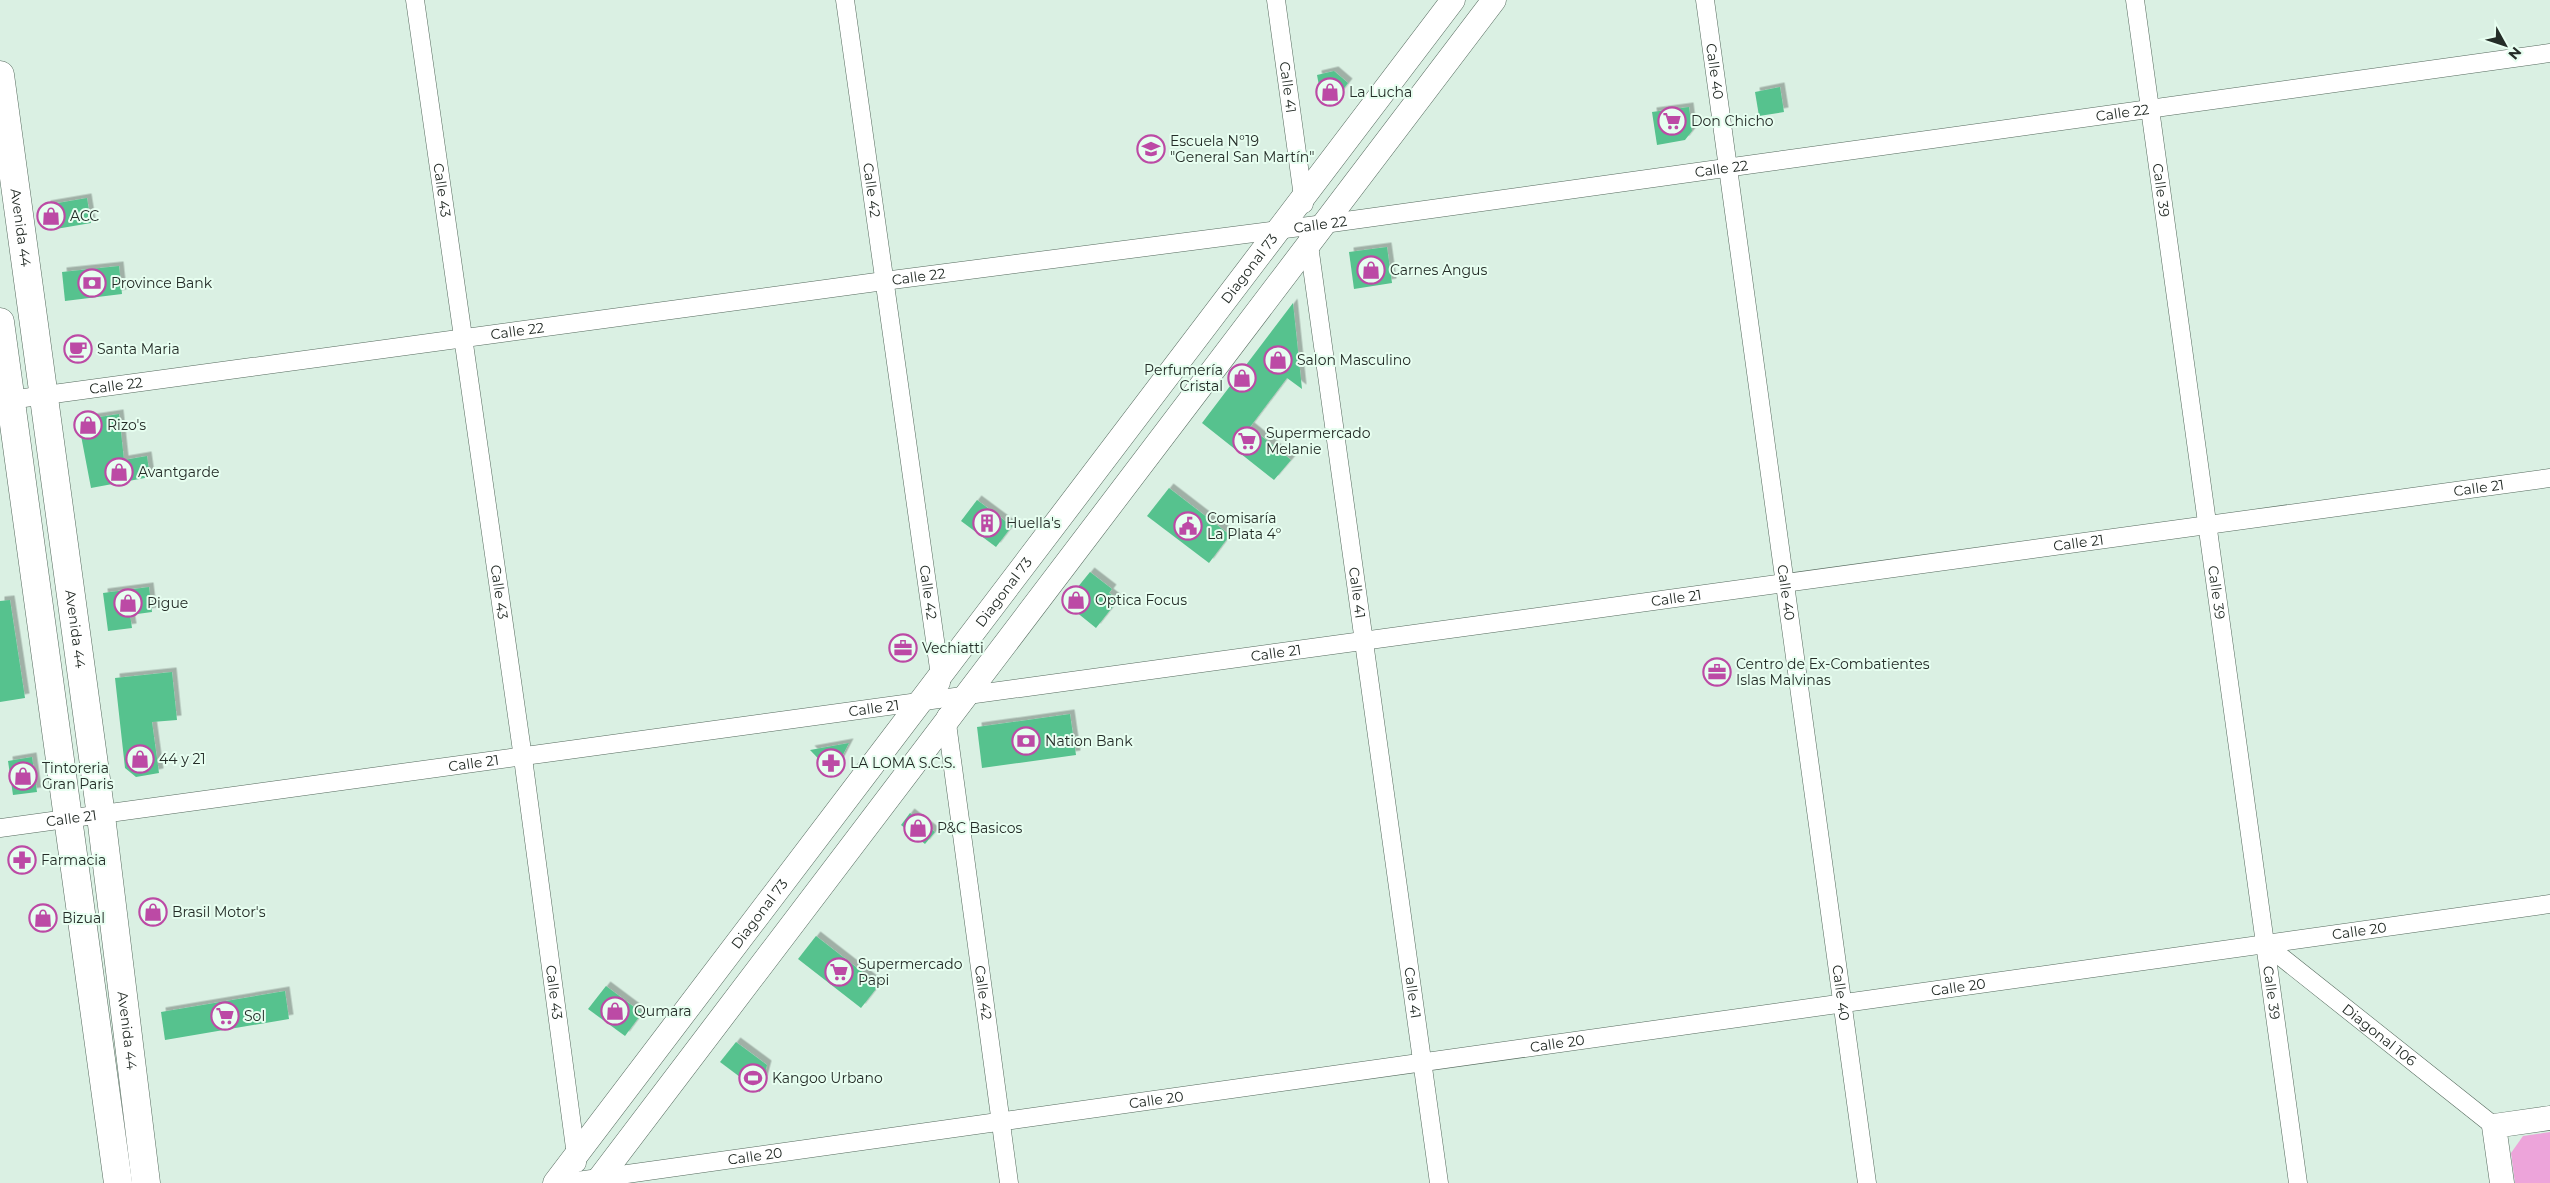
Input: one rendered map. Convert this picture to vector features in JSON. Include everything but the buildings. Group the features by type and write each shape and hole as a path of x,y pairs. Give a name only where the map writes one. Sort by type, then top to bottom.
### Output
{"main road":[{"name":"Diagonal 73","path":"555,1183 1453,0"},
{"path":"584,1181 952,706 1313,231 1494,0"},
{"name":"Avenida 44","path":"0,75 101,816 146,1183"},
{"path":"0,322 5,400 68,819 118,1183"},
{"path":"2502,1183 2494,1126 2550,1118"}],"street":[{"name":"Calle 43","path":"416,0 462,338 523,758 575,1156 584,1181"},
{"name":"Calle 42","path":"845,0 940,676 952,706 1009,1183"},
{"name":"Calle 41","path":"1276,0 1303,197 1313,231 1364,641 1440,1183"},
{"name":"Calle 40","path":"1705,0 1867,1183"},
{"name":"Calle 39","path":"2135,0 2298,1183"},
{"name":"Calle 22","path":"5,400 1279,228 1313,231 1728,167 2550,53"},
{"name":"Calle 21","path":"0,828 101,816 919,703 952,706 1364,641 2550,478"},
{"name":"Calle 20","path":"584,1181 2550,904"},
{"name":"Diagonal 106","path":"2265,944 2494,1126"}],"shaded area":[{"path":"2550,1132 2550,1183 2515,1183 2511,1153 2523,1136"}],"place":[{"name":"La Lucha","path":"1330,92"},
{"name":"Don Chicho","path":"1672,121"},
{"name":"Escuela N°19 \"General San Martín\"","path":"1151,149"},
{"name":"ACC","path":"51,216"},
{"name":"Carnes Angus","path":"1371,270"},
{"name":"Province Bank","path":"92,283"},
{"name":"Santa Maria","path":"78,349"},
{"name":"Salon Masculino","path":"1278,360"},
{"name":"Perfumería Cristal","path":"1242,378"},
{"name":"Rizo's","path":"88,425"},
{"name":"Supermercado Melanie","path":"1247,441"},
{"name":"Avantgarde","path":"119,472"},
{"name":"Huella's","path":"987,523"},
{"name":"Comisaría La Plata 4°","path":"1188,526"},
{"name":"Optica Focus","path":"1076,600"},
{"name":"Pigue","path":"128,603"},
{"name":"Vechiatti","path":"903,648"},
{"name":"Centro de Ex-Combatientes Islas Malvinas","path":"1717,672"},
{"name":"Nation Bank","path":"1026,741"},
{"name":"44 y 21","path":"140,759"},
{"name":"LA LOMA S.C.S.","path":"831,763"},
{"name":"Tintoreria Gran Paris","path":"23,776"},
{"name":"P&C Basicos","path":"918,828"},
{"name":"Farmacia","path":"22,860"},
{"name":"Brasil Motor's","path":"153,912"},
{"name":"Bizual","path":"43,918"},
{"name":"Supermercado Papi","path":"839,972"},
{"name":"Qumara","path":"615,1011"},
{"name":"Sol","path":"225,1016"},
{"name":"Kangoo Urbano","path":"753,1078"}]}
